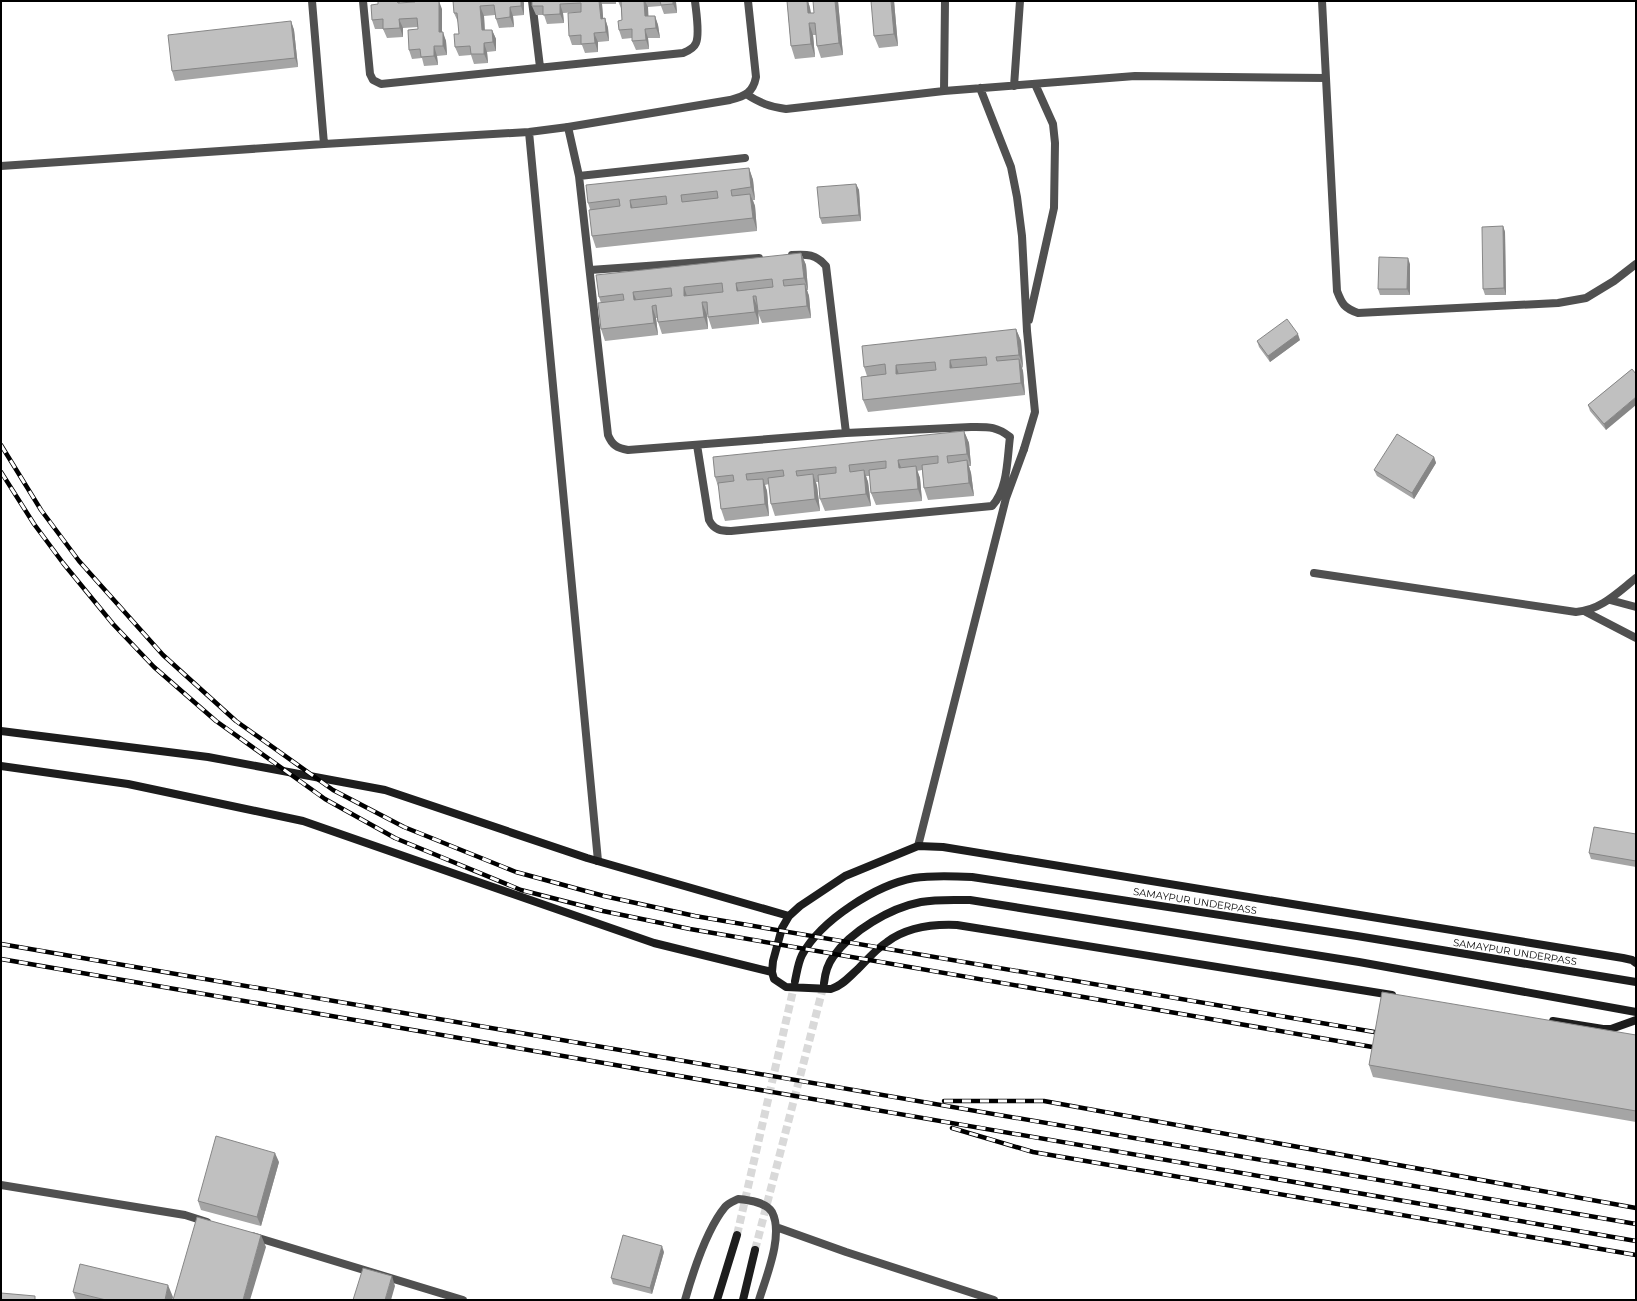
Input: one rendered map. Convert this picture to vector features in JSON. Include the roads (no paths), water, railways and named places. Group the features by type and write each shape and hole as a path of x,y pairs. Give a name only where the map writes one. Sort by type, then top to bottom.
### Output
{"street":[{"path":"312,1 324,144"},
{"path":"363,1 370,74 373,80 381,84 683,53 690,50 696,43 698,36 695,1"},
{"path":"532,1 540,67"},
{"path":"1,166 529,132 730,100 746,94 754,86 756,77 748,1"},
{"path":"944,91 945,1"},
{"path":"1014,86 1020,1"},
{"path":"1322,1 1337,291 1340,300 1347,309 1358,313 1558,303 1586,298 1614,281 1636,264"},
{"path":"746,94 760,103 773,108 786,109 944,91 1135,76 1326,78"},
{"path":"1027,331 1054,208 1055,143 1053,124 1035,84"},
{"path":"918,846 1006,498 1024,449 1035,412 1027,331 1022,236 1017,197 1011,167 980,88"},
{"path":"568,127 580,176 608,435 611,442 618,448 628,450 846,433 992,427 1010,437 1006,476 998,500 992,506 724,531 717,530 712,526 709,520 697,445"},
{"path":"529,132 598,862"},
{"path":"580,176 745,158"},
{"path":"780,256 804,254 820,258 826,266 846,433"},
{"path":"590,270 764,257"},
{"path":"1314,573 1576,612 1586,612 1595,609 1610,600 1636,578"},
{"path":"1610,600 1636,607"},
{"path":"1586,612 1636,638"},
{"path":"1,731 208,757 385,790 598,862 789,916"},
{"path":"1,766 128,784 303,821 654,943 772,972"},
{"path":"1398,996 958,924 938,924 906,931 897,935 886,942 836,988 827,990 786,987 774,979 772,972 773,961 782,928 789,916 800,906 845,876 918,846 943,847 974,852 1623,958 1636,962"},
{"name":"SAMAYPUR UNDERPASS","path":"796,981 797,968 802,955 812,940 839,915 863,898 897,882 914,878 954,876 996,881 1357,936 1636,982"},
{"path":"824,983 826,970 833,957 856,934 881,916 907,905 923,901 970,900 1359,962 1636,1012"},
{"path":"1548,1020 1611,1029 1636,1020"},
{"path":"1,1185 185,1215 215,1225"},
{"path":"685,1300 696,1265 712,1229 726,1206 738,1198 756,1202 766,1207 772,1212 776,1228 774,1248 759,1300"},
{"path":"776,1228 994,1300"},
{"path":"246,1234 451,1298 463,1300"},
{"path":"717,1300 737,1235"},
{"path":"743,1300 755,1250"}],"tunnel":[{"path":"737,1235 795,982"},
{"path":"755,1250 824,984"}],"railway":[{"path":"1,445 41,510 79,561 163,655 236,721 333,790 404,827 516,872 604,896 695,916 1386,1034"},
{"path":"1,472 34,524 63,563 113,624 154,667 216,721 325,799 395,838 521,890 603,911 690,929 1384,1049"},
{"path":"1,944 1636,1224"},
{"path":"1,959 1636,1241"},
{"path":"944,1101 1044,1101 1636,1208"},
{"path":"952,1128 1033,1152 1636,1255"}]}
